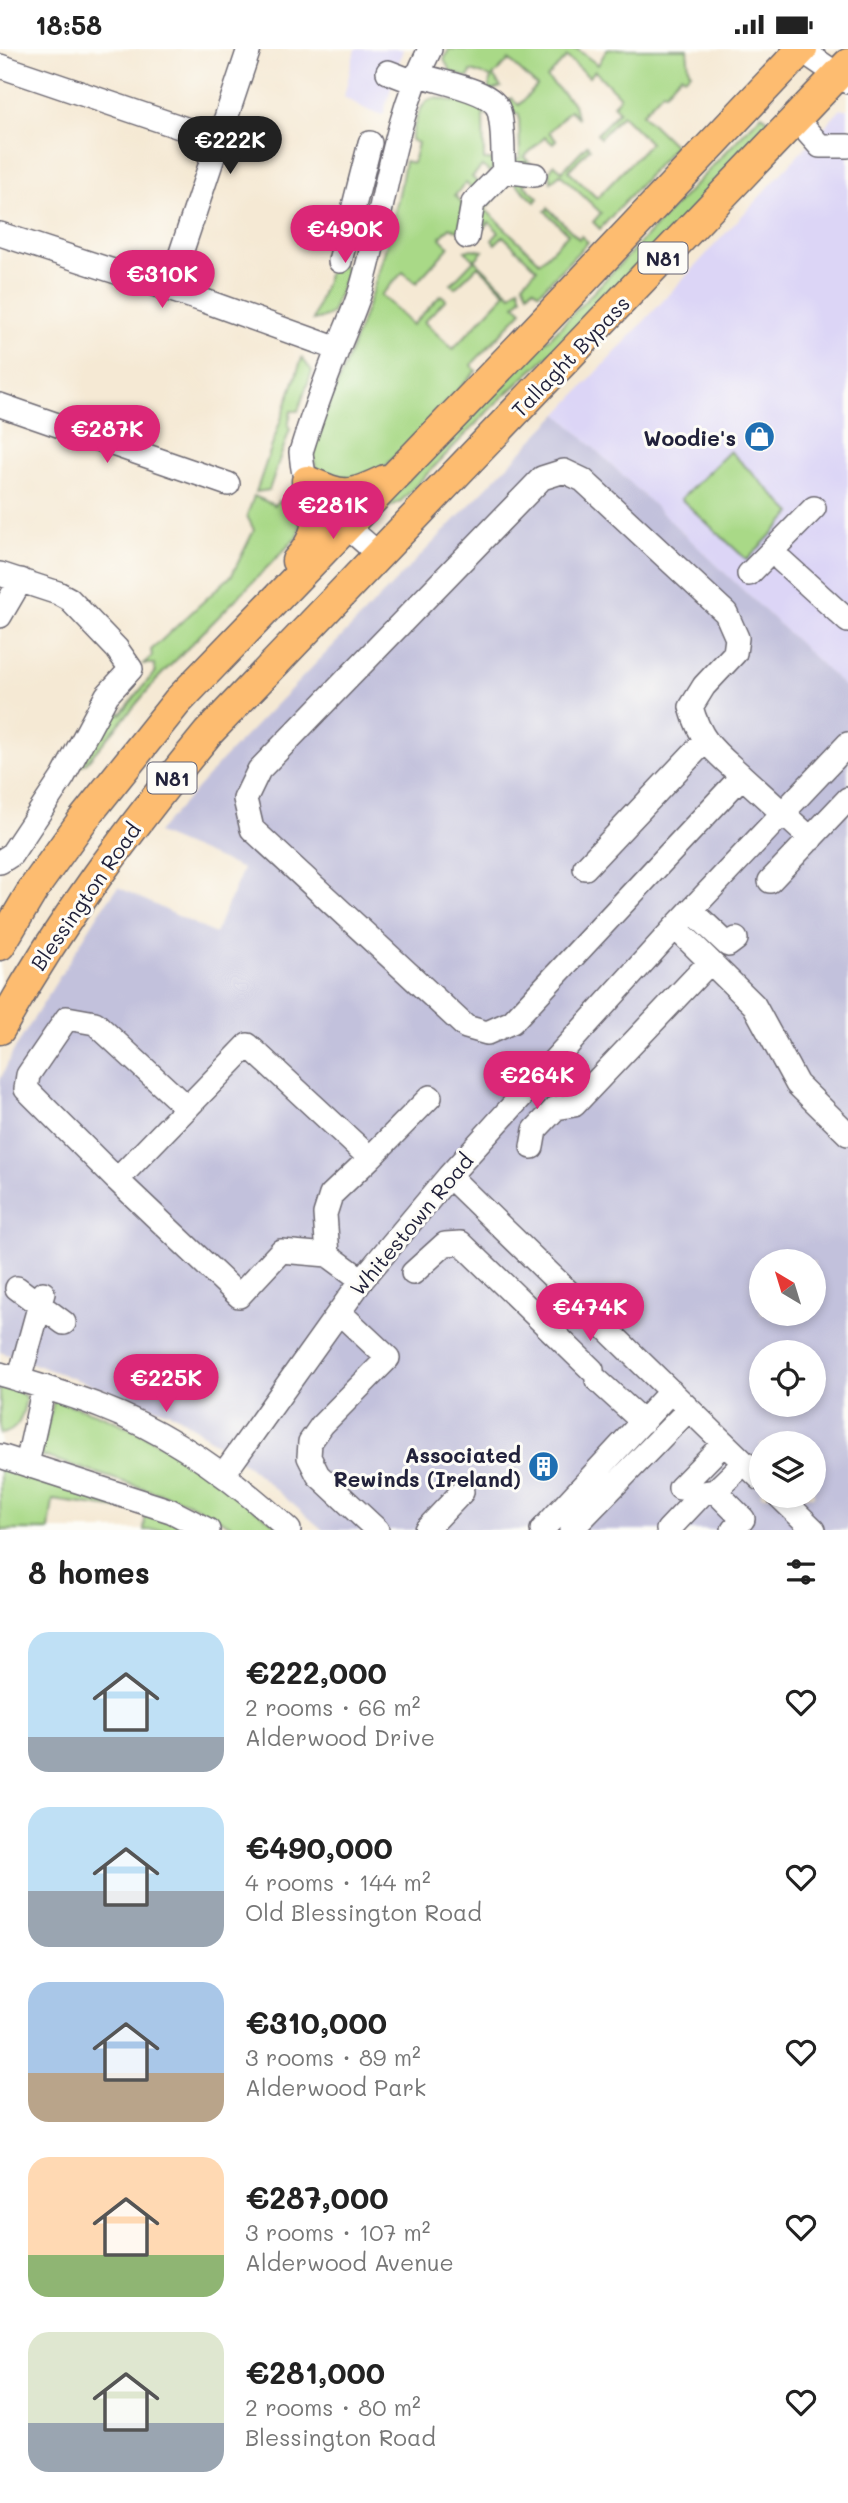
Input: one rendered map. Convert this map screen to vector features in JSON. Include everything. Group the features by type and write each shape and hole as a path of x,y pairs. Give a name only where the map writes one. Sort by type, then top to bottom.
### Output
{"main road":[{"name":"Tallaght Bypass","path":"348,526 617,244 638,202 763,71 794,49"},
{"name":"Tallaght Bypass","path":"379,555 796,119 844,74"},
{"path":"177,702 209,653 308,549 318,525 313,489 349,494 362,491 398,474"},
{"name":"Blessington Road","path":"0,944 34,888 82,821 177,702 348,526"},
{"name":"Blessington Road","path":"0,1029 62,926 129,831 208,733 379,555"}],"street":[{"path":"169,289 249,49"},
{"path":"379,555 313,489 301,452 361,288 383,208 393,151 415,78 430,49"},
{"path":"794,49 844,74"},
{"path":"0,66 218,140"},
{"path":"388,72 462,86 495,104 499,109 504,171 473,203 467,236"},
{"path":"796,119 823,147 848,146"},
{"path":"340,261 370,143"},
{"path":"504,171 535,175"},
{"path":"356,200 383,208"},
{"path":"0,234 169,289 338,349"},
{"path":"0,405 228,484"},
{"path":"742,776 512,1022 487,1033 466,1027 252,829 245,799 259,770 522,498 542,478 564,471 583,480 726,613 737,638 735,653 704,686 691,707 695,723 704,742 783,812 811,839"},
{"path":"749,574 814,508"},
{"path":"782,561 848,621"},
{"path":"0,616 10,577 69,599 130,666 129,671 107,695 63,777 11,855 0,862"},
{"path":"585,868 704,742"},
{"name":"Whitestown Road","path":"223,1475 362,1280 449,1176 675,927 848,744"},
{"path":"771,881 848,799"},
{"path":"691,910 728,945 736,939"},
{"path":"675,927 754,1005 797,1084 848,1134"},
{"path":"532,1147 535,1130 556,1108 574,1105 709,962"},
{"path":"187,1108 95,1023 67,1018 28,1076 26,1089 239,1296 282,1251 328,1255 362,1280"},
{"path":"117,1180 248,1045 370,1158"},
{"path":"328,1255 326,1214 331,1195 430,1097"},
{"path":"449,1176 749,1468"},
{"path":"413,1273 445,1244 461,1243 643,1422"},
{"path":"493,1274 519,1244"},
{"path":"521,1301 547,1272"},
{"path":"17,1289 42,1299 64,1323"},
{"path":"42,1299 9,1377 103,1407 189,1452 263,1506 289,1530"},
{"path":"339,1312 388,1358 322,1425 310,1442 309,1457 318,1475 377,1530"},
{"path":"566,1344 593,1316"},
{"path":"27,1464 44,1387"},
{"path":"542,1530 671,1391"},
{"path":"571,1530 689,1409"},
{"path":"680,1488 724,1443"},
{"path":"0,1456 171,1511 208,1530"},
{"path":"668,1530 702,1493 715,1491 744,1463"},
{"path":"715,1491 743,1519 733,1530"},
{"path":"426,1530 462,1492"},
{"path":"791,1508 814,1530"}],"shaded area":[{"path":"355,49 403,49 383,115 369,111 344,97"},
{"path":"841,109 848,109 848,690 558,414"},
{"path":"558,414 848,690 848,1530 323,1530 248,1466 176,1415 0,1352 0,1080 13,1052 118,887 215,934 243,869 157,833 224,758"}],"green space":[{"path":"449,49 577,49 598,65 607,49 687,49 691,72 685,78 681,75 642,114 675,146 600,229 593,222 601,213 560,174 551,182 550,171 554,164 562,171 587,145 590,148 568,171 597,198 650,143 622,115 600,138 597,134 619,111 613,105 620,97 595,71 589,77 567,57 547,78 574,104 577,117 570,110 549,132 556,140 553,144 545,137 524,157 533,166 509,160 520,158 519,114 508,114 507,104 511,98 519,105 537,86 509,60 493,76 501,87 488,92 491,77 471,71 468,78 451,72 444,60"},
{"path":"460,96 493,114 483,115 484,160 496,160 491,173 482,166 472,177 479,184 473,190 466,183 455,195 462,203 460,232 450,227 440,238 449,247 416,283 403,272 381,295 412,325 441,295 446,299 424,322 453,349 506,293 478,266 455,288 451,284 474,260 465,251 472,249 483,251 475,260 511,295 519,287 522,297 515,305 522,311 471,365 476,371 379,473 356,488 317,471 313,456 314,443 368,305 390,234 405,161 413,163 418,143 411,140 417,117 431,99 454,102"},
{"path":"762,114 773,125 584,323 494,405 401,501 376,514 521,358 550,338"},
{"path":"506,179 529,180 524,185 538,198 535,202 512,180 485,209 540,262 568,234 545,211 548,208 579,239 581,236 588,242 539,293 533,288 528,293 523,283 537,269 503,236 495,244 492,240 499,232 489,222 481,230 479,227 480,205"},
{"path":"332,263 348,269 332,313 313,320"},
{"path":"302,358 312,371 298,411 291,411 288,427 290,429 269,490 256,492"},
{"path":"730,451 792,513 747,560 681,499"},
{"path":"254,496 274,505 279,501 296,507 301,520 298,536 160,676 86,763 77,768 111,705 121,714 155,672 154,664 143,664 152,656 151,650 232,575 254,530 247,516"},
{"path":"0,1383 15,1387 26,1398 22,1416 16,1426 7,1433 0,1434"},
{"path":"54,1400 124,1425 172,1451 283,1530 239,1530 189,1503 40,1455"},
{"path":"0,1466 137,1505 134,1511 53,1500 49,1530 0,1530"},
{"path":"146,1508 194,1530 144,1530"}],"place":[{"name":"Woodie's","path":"759,437"},
{"name":"Associated Rewinds (Ireland)","path":"544,1466"}]}
